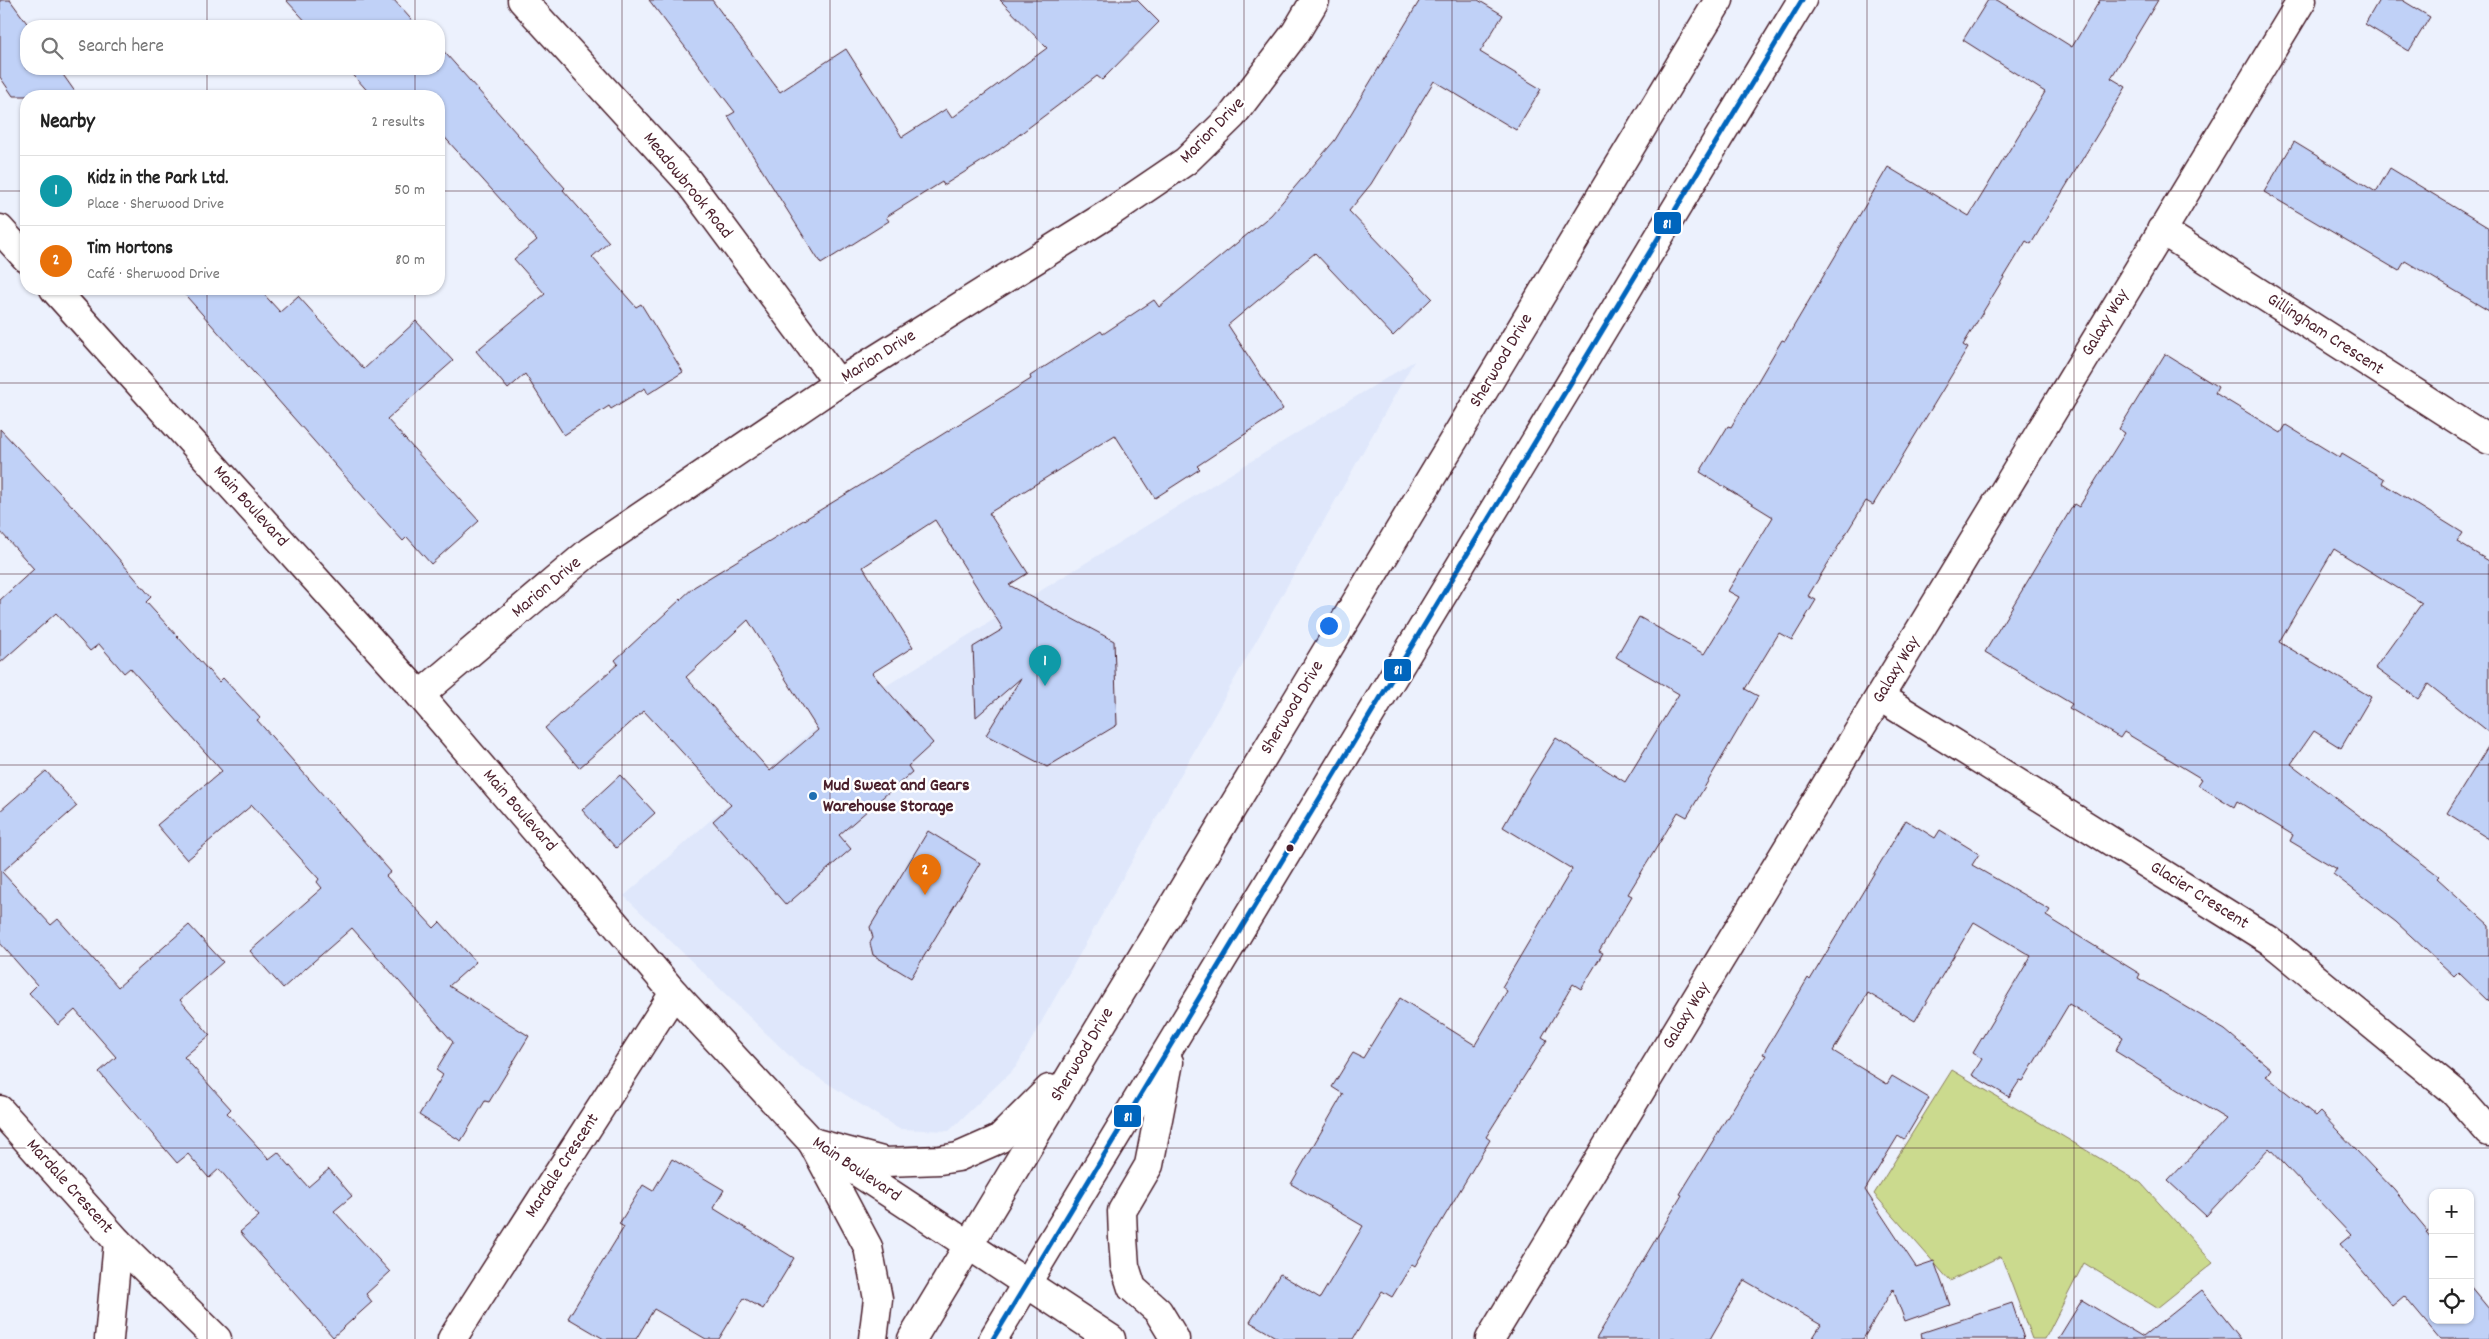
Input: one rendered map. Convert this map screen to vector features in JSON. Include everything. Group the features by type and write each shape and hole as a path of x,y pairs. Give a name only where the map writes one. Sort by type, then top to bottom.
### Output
{"street":[{"name":"Meadowbrook Road","path":"522,0 688,182 838,383"},
{"name":"Marion Drive","path":"420,695 590,551 838,383 1108,214 1186,161 1232,116 1296,32 1315,0"},
{"name":"Sherwood Drive","path":"912,1339 1719,0"},
{"path":"993,1339 1173,1044 1802,0"},
{"name":"Galaxy Way","path":"1490,1339 2302,0"},
{"path":"0,229 20,251"},
{"name":"Gillingham Crescent","path":"2161,230 2489,440"},
{"name":"Main Boulevard","path":"59,295 420,695 674,993 812,1142 1111,1339"},
{"name":"Glacier Crescent","path":"1880,697 2269,940 2454,1092 2489,1132"},
{"name":"Mardale Crescent","path":"452,1339 674,993"},
{"path":"1173,1044 1149,1165 1122,1211 1122,1220 1125,1266 1132,1288 1158,1311 1175,1339"},
{"path":"812,1142 886,1162 940,1160 958,1156 999,1138 1082,1056"},
{"name":"Mardale Crescent","path":"0,1110 118,1242 217,1339"},
{"path":"812,1142 868,1247 878,1299 873,1339"},
{"name":"Mardale Crescent","path":"110,1339 118,1242"}],"shaded area":[{"path":"1414,361 1016,1067 949,1131 899,1129 799,1065 624,896 811,732"}],"green space":[{"path":"1952,1070 2141,1183 2213,1263 2157,1308 2084,1263 2045,1339 2032,1339 2001,1256 1950,1281 1874,1194"}],"building":[{"path":"0,0 10,0 25,20 20,20 20,75 63,75 74,90 20,90 20,96 13,96 0,77"},
{"path":"286,0 394,0 412,20 304,20"},
{"path":"649,0 712,0 780,92 846,49 902,137 946,109 952,118 1047,48 1000,0 1137,0 1159,22 1102,80 1097,76 995,153 944,185 942,182 886,217 889,221 821,264 728,116 735,112"},
{"path":"1420,0 1478,0 1503,15 1480,52 1541,89 1516,130 1434,81 1371,184 1349,211 1432,298 1393,336 1315,253 1228,325 1283,409 1197,466 1200,469 1155,498 1115,435 989,513 1028,573 1009,585 1114,641 1117,725 1047,767 986,735 1021,678 976,717 973,647 1003,629 935,520 863,567 913,647 872,673 933,743 908,766 912,772 839,835 851,849 786,905 713,821 731,805 644,711 579,768 545,728 618,664 615,660 694,587 1031,379 1030,376 1101,331 1103,334 1154,300 1159,307 1271,215 1335,140","holes":["748,620 818,730 770,771 686,677"]},
{"path":"1988,0 1997,0 2072,47 2100,0 2158,0 2111,78 2126,87 2031,244 2026,241 1963,345 1968,348 1873,505 1866,501 1808,596 1816,600 1792,640 1779,633 1745,689 1758,696 1687,817 1678,812 1628,894 1632,896 1599,951 1603,953 1581,989 1573,984 1542,1037 1547,1040 1486,1137 1490,1140 1415,1266 1412,1264 1392,1297 1382,1291 1353,1339 1279,1339 1250,1322 1280,1274 1320,1298 1363,1226 1291,1184 1343,1094 1332,1087 1351,1056 1353,1053 1363,1058 1400,998 1475,1045 1507,991 1502,987 1572,869 1503,827 1531,778 1556,738 1625,782 1679,694 1616,657 1639,617 1704,654 1739,597 1728,591 1773,517 1700,472 1728,426 1731,427 1782,340 1785,341 1888,167 1969,216 2045,92 1963,40"},
{"path":"2379,0 2402,0 2430,17 2409,51 2365,24"},
{"path":"445,53 565,188 563,190 609,242 592,257 636,307 641,304 683,372 648,394 645,388 611,409 609,406 564,435 525,374 508,389 476,351 545,294 514,259 537,240 445,138 445,90 367,90 353,75 445,75"},
{"path":"2294,142 2376,192 2390,168 2489,228 2489,311 2405,261 2399,271 2264,192"},
{"path":"185,295 264,295 280,312 298,296 364,369 416,321 453,361 387,419 479,521 431,564 407,537 403,541"},
{"path":"2165,354 2218,387 2215,393 2281,433 2286,425 2340,458 2342,454 2384,479 2382,483 2463,533 2457,542 2489,561 2489,732 2428,684 2418,699 2375,668 2422,603 2334,549 2279,642 2371,697 2341,748 2314,731 2291,764 2439,876 2437,878 2489,925 2489,1002 2458,972 2454,976 2396,922 2333,874 2337,869 2290,841 2293,835 2237,801 2234,807 2198,785 2202,779 2124,732 2120,738 2069,708 2072,704 1985,652 2074,504 2079,507 2125,433 2119,429"},
{"path":"0,429 89,524 151,597 146,602 219,682 223,678 260,718 257,720 391,872 386,876 434,928 440,922 476,962 449,986 529,1036 489,1102 485,1101 461,1141 419,1115 443,1075 436,1070 453,1042 352,928 283,988 250,951 322,888 317,882 319,879 252,805 187,860 157,825 222,771 130,668 124,673 99,644 90,651 56,613 0,663 0,600 34,569 0,531"},
{"path":"2489,745 2489,839 2447,813"},
{"path":"46,771 77,806 2,872 51,925 58,919 118,987 189,925 223,962 180,1000 210,1035 184,1057 231,1109 227,1113 269,1159 278,1152 308,1187 329,1169 352,1196 334,1211 390,1272 366,1294 372,1302 333,1337 240,1232 259,1216 219,1169 209,1178 188,1154 177,1163 99,1072 116,1057 75,1010 58,1025 29,993 37,985 0,943 0,811"},
{"path":"620,775 655,813 616,848 582,810"},
{"path":"1906,820 1935,838 1940,830 1979,854 1972,865 2050,910 2046,916 2140,974 2138,978 2225,1030 2271,1069 2266,1076 2316,1116 2320,1112 2394,1190 2428,1231 2426,1232 2429,1235 2429,1324 2474,1324 2474,1291 2489,1309 2489,1339 2440,1339 2404,1296 2392,1306 2340,1244 2351,1235 2269,1148 2206,1216 2168,1181 2226,1119 2115,1051 2123,1037 2069,1004 2023,1081 2020,1080 2009,1097 1972,1075 1982,1059 1973,1053 2031,956 1974,922 1915,1021 1868,993 1833,1051 1887,1084 1892,1076 1929,1098 1904,1140 1898,1136 1865,1190 1916,1267 1934,1261 1950,1305 1905,1321 1893,1289 1863,1339 1812,1339 1821,1325 1744,1280 1710,1339 1596,1339 1682,1195 1680,1194 1766,1055 1763,1054 1808,978 1810,980"},
{"path":"928,831 980,863 911,978 873,955 870,943 873,938 870,927"},
{"path":"672,1159 724,1190 713,1208 794,1258 763,1309 744,1298 719,1339 706,1339 654,1309 636,1339 604,1339 568,1318 624,1227 619,1224 643,1185 653,1191"},
{"path":"2202,1290 2241,1339 2058,1339 2082,1300 2143,1337"},
{"path":"2012,1303 2024,1339 1922,1339 1921,1333"}],"transit line":[{"name":"81","path":"993,1339 1802,0"}],"place":[{"name":"Kidz in the Park Ltd.","path":"1045,686"},
{"name":"Mud Sweat and Gears Warehouse Storage","path":"813,796"},
{"name":"Tim Hortons","path":"925,895"}]}
